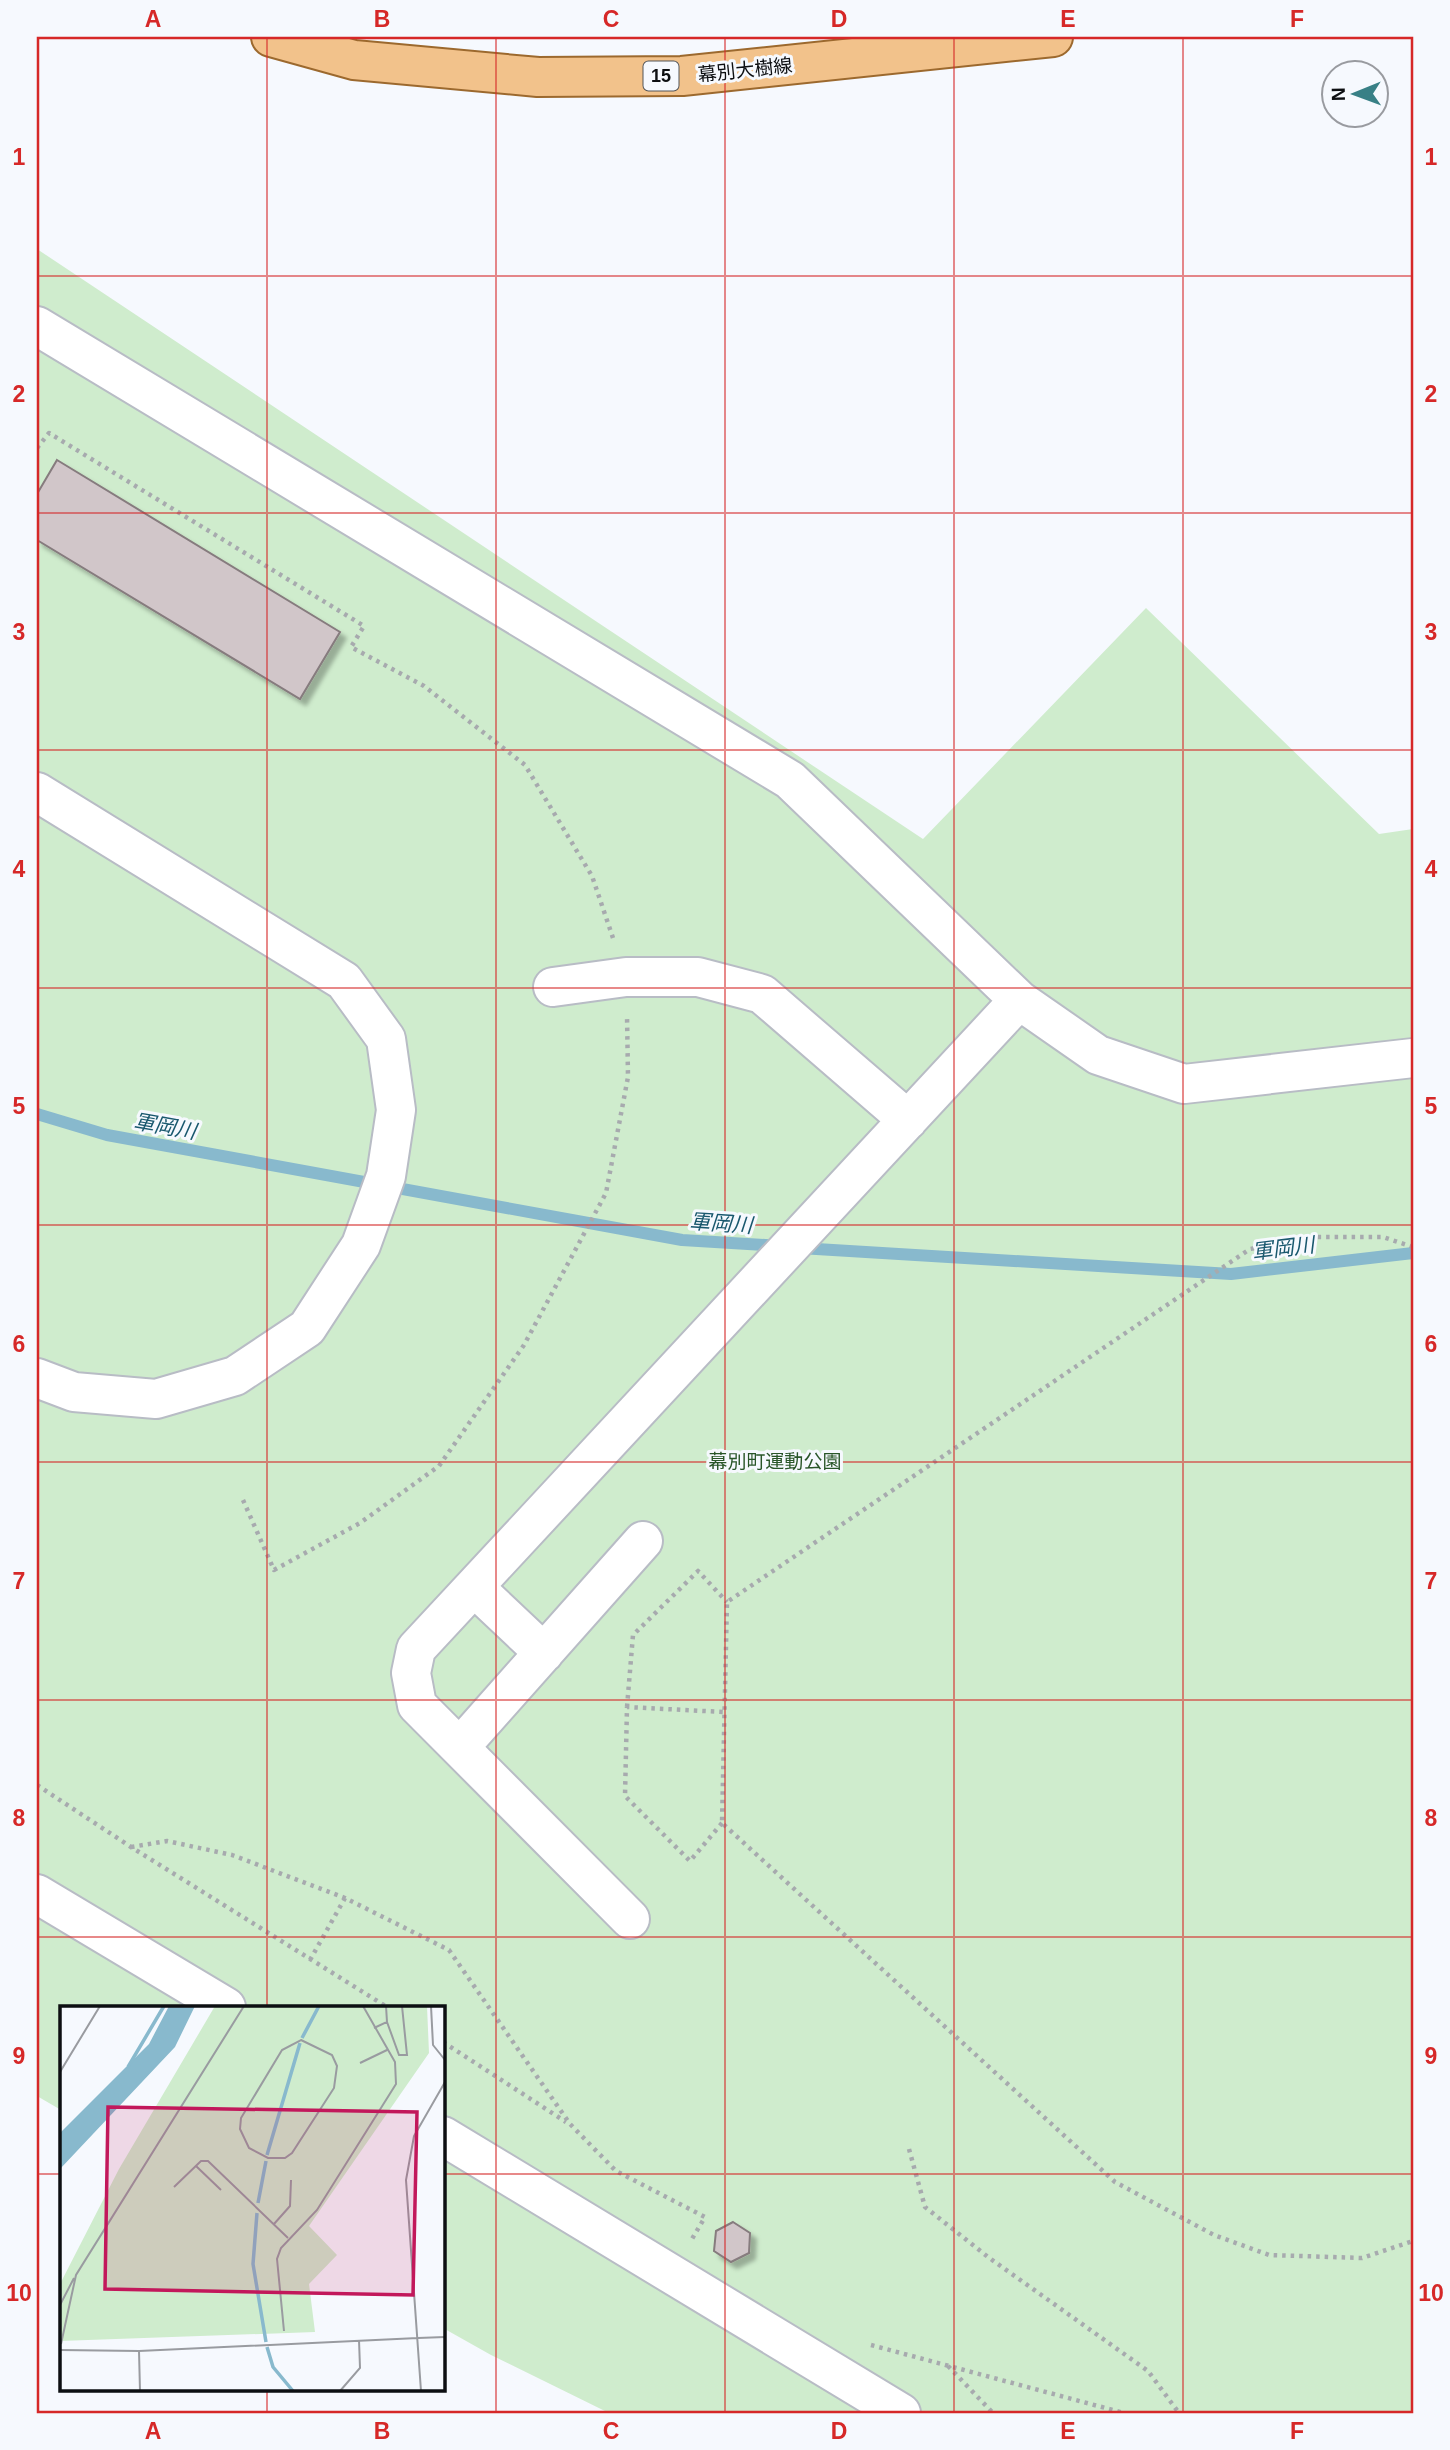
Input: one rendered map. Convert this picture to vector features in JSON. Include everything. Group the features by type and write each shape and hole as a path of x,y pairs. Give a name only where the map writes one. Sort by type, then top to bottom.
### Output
{"main road":[{"name":"幕別大樹線","path":"271,37 354,60 538,77 682,76 1053,37"}],"street":[{"path":"37,326 790,780 1019,1000 1098,1055 1184,1084 1413,1058"},
{"path":"37,792 344,981 386,1039 396,1110 386,1176 361,1245 307,1328 235,1376 156,1399 74,1392 37,1378"},
{"path":"553,987 626,977 698,977 762,994 908,1120"},
{"path":"630,1919 417,1706 411,1673 416,1648 1019,1000"},
{"path":"460,1747 643,1541"},
{"path":"474,1587 544,1653"},
{"path":"37,1894 224,2006"},
{"path":"444,2137 901,2413"}],"path":[{"path":"37,448 49,433 364,626 351,648 424,686 524,765 592,876 626,977 628,1077 606,1193 524,1345 439,1466 360,1523 274,1570 243,1500"},
{"path":"727,1602 1250,1250 1317,1237 1383,1237 1413,1247"},
{"path":"698,1571 727,1602 722,1823 690,1861 625,1796 627,1707 633,1635 698,1571"},
{"path":"627,1707 723,1712"},
{"path":"37,1785 385,2006"},
{"path":"722,1823 1115,2182 1214,2235 1269,2255 1362,2258 1413,2241"},
{"path":"131,1847 167,1841 232,1854 345,1898 449,1950 570,2124 616,2171 705,2217 688,2247"},
{"path":"310,1960 345,1898"},
{"path":"444,2043 570,2124"},
{"path":"909,2149 925,2207 988,2257 1148,2371 1179,2413"},
{"path":"868,2344 1124,2413"},
{"path":"948,2366 993,2413"}],"green space":[{"name":"幕別町運動公園","path":"37,249 923,839 1146,608 1379,834 1413,829 1413,2413 609,2413 491,2355 444,2329 444,2006 60,2006 60,2109 37,2096"}],"building":[{"path":"57,460 340,632 300,699 37,540 37,494"},
{"path":"733,2222 750,2233 749,2253 731,2262 714,2251 716,2231"}],"waterway":[{"name":"軍岡川","path":"37,1114 107,1135 682,1240 781,1246"},
{"name":"軍岡川","path":"800,1248 1231,1274 1413,1253"}]}
